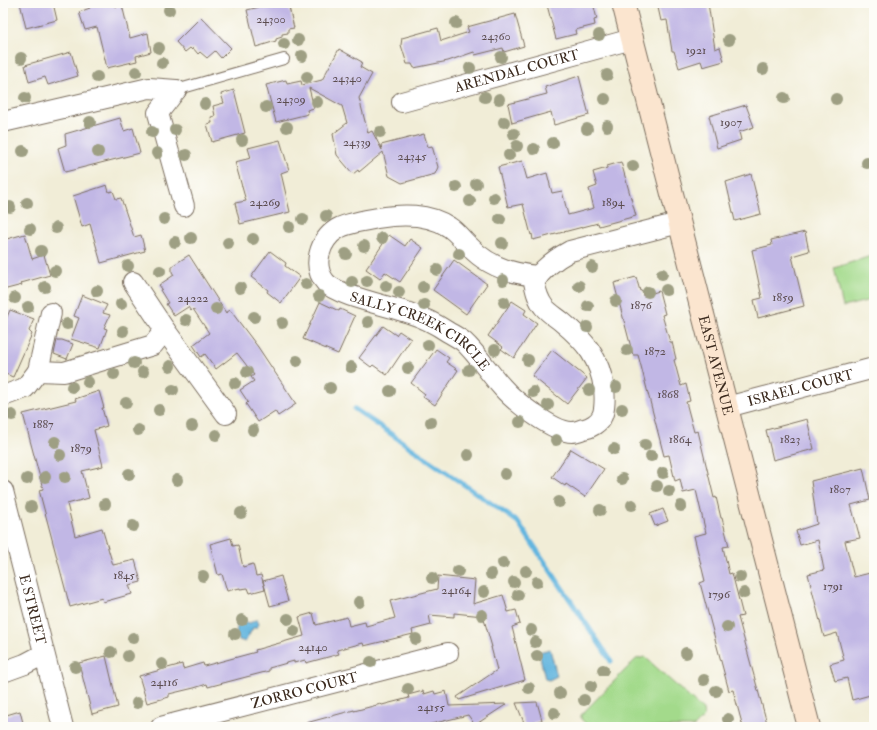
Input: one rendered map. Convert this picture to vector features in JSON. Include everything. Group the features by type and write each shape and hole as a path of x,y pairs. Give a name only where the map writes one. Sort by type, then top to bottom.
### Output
{"street":[{"name":"EAST AVENUE","path":"623,3 809,727"},
{"name":"ARENDAL COURT","path":"402,102 632,39"},
{"path":"3,122 149,88 176,90"},
{"path":"176,90 158,113 184,206"},
{"name":"SALLY CREEK CIRCLE","path":"402,215 415,216 439,222 450,227 482,259 500,268 525,275 538,276 534,282 538,298 544,307 575,333 588,347 597,365 602,380 605,398 602,416 591,428 572,432 554,428 531,412 503,388 464,343 446,330 410,313 375,303 334,288 326,283 319,268 319,252 327,236 338,227 386,217 402,215"},
{"path":"538,276 554,260 570,251 679,223"},
{"path":"133,282 165,330 226,414"},
{"path":"3,396 25,388 38,372 51,313"},
{"path":"38,372 64,372 153,345 165,330"},
{"name":"ISRAEL COURT","path":"727,407 874,368"},
{"name":"E STREET","path":"3,491 63,727"},
{"name":"ZORRO COURT","path":"161,727 448,653"},
{"path":"3,672 25,664 44,654"}],"lane":[{"path":"176,90 284,59"}],"green space":[{"path":"874,255 874,299 843,307 834,268"},
{"path":"645,657 703,710 704,717 694,727 589,727 581,719 581,715 636,659"}],"water":[{"path":"257,620 259,624 257,627 253,628 245,642 239,640 236,632 238,624 243,621 250,623"},
{"path":"550,649 557,676 549,680 545,679 539,652"}],"building":[{"path":"20,3 53,3 57,20 26,28"},
{"path":"90,3 114,3 115,7 122,5 130,38 148,33 151,52 136,56 137,61 107,68 97,27 85,30 79,12 90,8"},
{"path":"276,3 288,3 294,28 288,29 288,33 282,34 282,37 276,39 276,41 256,47 247,10"},
{"path":"556,3 593,3 597,19 594,20 595,25 575,30 576,34 556,39 547,5"},
{"path":"657,3 708,3 715,49 720,47 724,61 703,67 701,61 679,68 674,51 672,51 667,20 661,21"},
{"path":"515,14 524,46 504,52 503,48 475,55 474,52 448,61 414,68 412,64 407,64 401,45 402,38 438,28 441,41 469,32 467,27"},
{"path":"201,17 231,48 221,58 215,51 207,58 200,52 198,54 193,48 192,50 190,48 185,52 176,42"},
{"path":"339,49 362,62 360,67 372,74 359,98 368,133 372,131 382,150 381,145 424,134 428,147 432,146 438,167 435,174 402,183 389,176 383,152 359,172 358,170 353,174 337,155 333,134 347,123 342,106 309,88 314,108 307,110 308,114 276,122 266,85 286,80 287,84 301,81 302,85 322,80"},
{"path":"71,52 78,76 48,85 45,77 29,82 25,65"},
{"path":"579,76 589,115 554,125 551,112 512,123 508,104 547,94 545,87"},
{"path":"234,90 245,133 212,142 207,124 212,123 211,117 215,116 213,106 224,103 221,94"},
{"path":"746,105 754,127 739,132 741,140 717,148 709,116"},
{"path":"120,118 124,131 133,128 140,153 65,172 58,148 66,145 65,134"},
{"path":"280,140 289,170 281,173 290,212 240,224 235,203 246,201 235,162 251,158 248,148"},
{"path":"522,161 527,179 547,173 552,193 562,191 568,215 594,208 589,189 597,186 593,172 621,162 636,216 599,226 598,223 533,240 523,204 508,207 498,167"},
{"path":"751,174 761,214 735,221 726,182"},
{"path":"107,185 109,192 113,191 116,199 121,198 134,237 141,235 145,251 101,263 90,224 82,227 73,196"},
{"path":"805,232 809,251 792,256 804,306 758,318 754,300 762,298 752,250 772,245 771,240"},
{"path":"25,234 32,259 44,255 50,275 3,290 3,240"},
{"path":"389,235 405,246 410,239 423,248 400,282 385,272 380,279 366,269"},
{"path":"270,251 286,263 285,266 300,277 281,303 267,292 268,290 251,277"},
{"path":"189,255 226,313 230,310 258,347 296,404 278,416 275,411 258,422 246,404 248,402 240,390 254,381 251,377 254,375 237,353 216,369 205,354 201,357 193,345 209,333 193,309 191,311 188,307 174,316 166,304 168,303 160,290 162,289 159,285 174,275 172,272 172,266"},
{"path":"454,260 487,284 466,314 433,290"},
{"path":"636,277 643,296 659,291 665,314 662,315 670,342 672,342 676,359 674,360 681,386 686,384 690,401 686,402 694,432 698,431 714,498 716,497 729,546 723,547 729,574 732,573 743,616 738,617 768,727 743,727 733,690 729,691 700,583 705,581 694,536 706,533 696,490 683,493 680,479 675,481 669,455 664,456 638,355 633,355 614,283"},
{"path":"82,295 107,305 103,313 110,315 104,328 107,329 100,348 71,339 79,318 74,316"},
{"path":"512,301 526,310 524,314 537,323 514,358 501,349 503,347 488,336"},
{"path":"320,302 339,311 340,309 355,316 338,354 303,339"},
{"path":"10,310 34,319 29,331 32,334 13,377 3,373 3,326"},
{"path":"383,326 396,335 399,331 411,339 387,375 373,365 371,367 359,358"},
{"path":"57,340 62,340 73,344 67,359 54,354"},
{"path":"436,349 449,358 446,362 458,370 435,405 423,397 425,394 411,383"},
{"path":"552,350 587,378 567,404 532,376"},
{"path":"99,391 107,426 94,430 103,466 82,471 89,498 67,504 75,536 102,528 113,565 135,560 141,582 129,585 132,594 103,602 102,598 70,607 39,490 43,489 23,414 76,401 75,399"},
{"path":"807,419 814,449 773,460 766,430"},
{"path":"571,449 604,469 585,497 566,484 565,486 552,477"},
{"path":"863,468 870,500 851,505 860,538 845,541 854,577 874,572 874,694 852,700 847,678 835,681 830,664 844,660 837,633 824,637 808,574 824,570 818,540 800,545 796,531 817,524 811,481"},
{"path":"663,509 668,521 655,526 650,514"},
{"path":"231,538 233,546 238,545 243,567 253,564 256,576 261,575 265,589 250,593 248,588 227,591 222,574 218,575 210,544"},
{"path":"281,576 288,601 270,606 263,581"},
{"path":"438,576 475,580 473,604 503,595 508,612 516,610 520,624 512,627 525,680 459,700 457,697 497,670 483,616 454,613 454,617 429,615 431,625 412,630 413,634 364,646 363,643 337,650 339,654 306,663 305,660 294,663 294,661 269,668 269,671 208,687 207,684 169,694 169,697 147,703 139,676 182,664 183,669 203,663 204,666 256,652 255,650 304,636 299,617 313,613 316,625 347,617 349,626 365,622 366,626 395,618 390,601 437,589"},
{"path":"106,656 118,707 92,714 79,663"},
{"path":"423,691 424,694 434,691 435,694 446,691 449,706 507,704 475,725 468,715 419,727 306,727 306,723 354,710 409,698 408,695"},
{"path":"537,702 542,720 525,725 516,703"},
{"path":"20,711 24,727 3,727 3,716"}],"waterway":[{"path":"355,409 518,522 611,661"}]}
